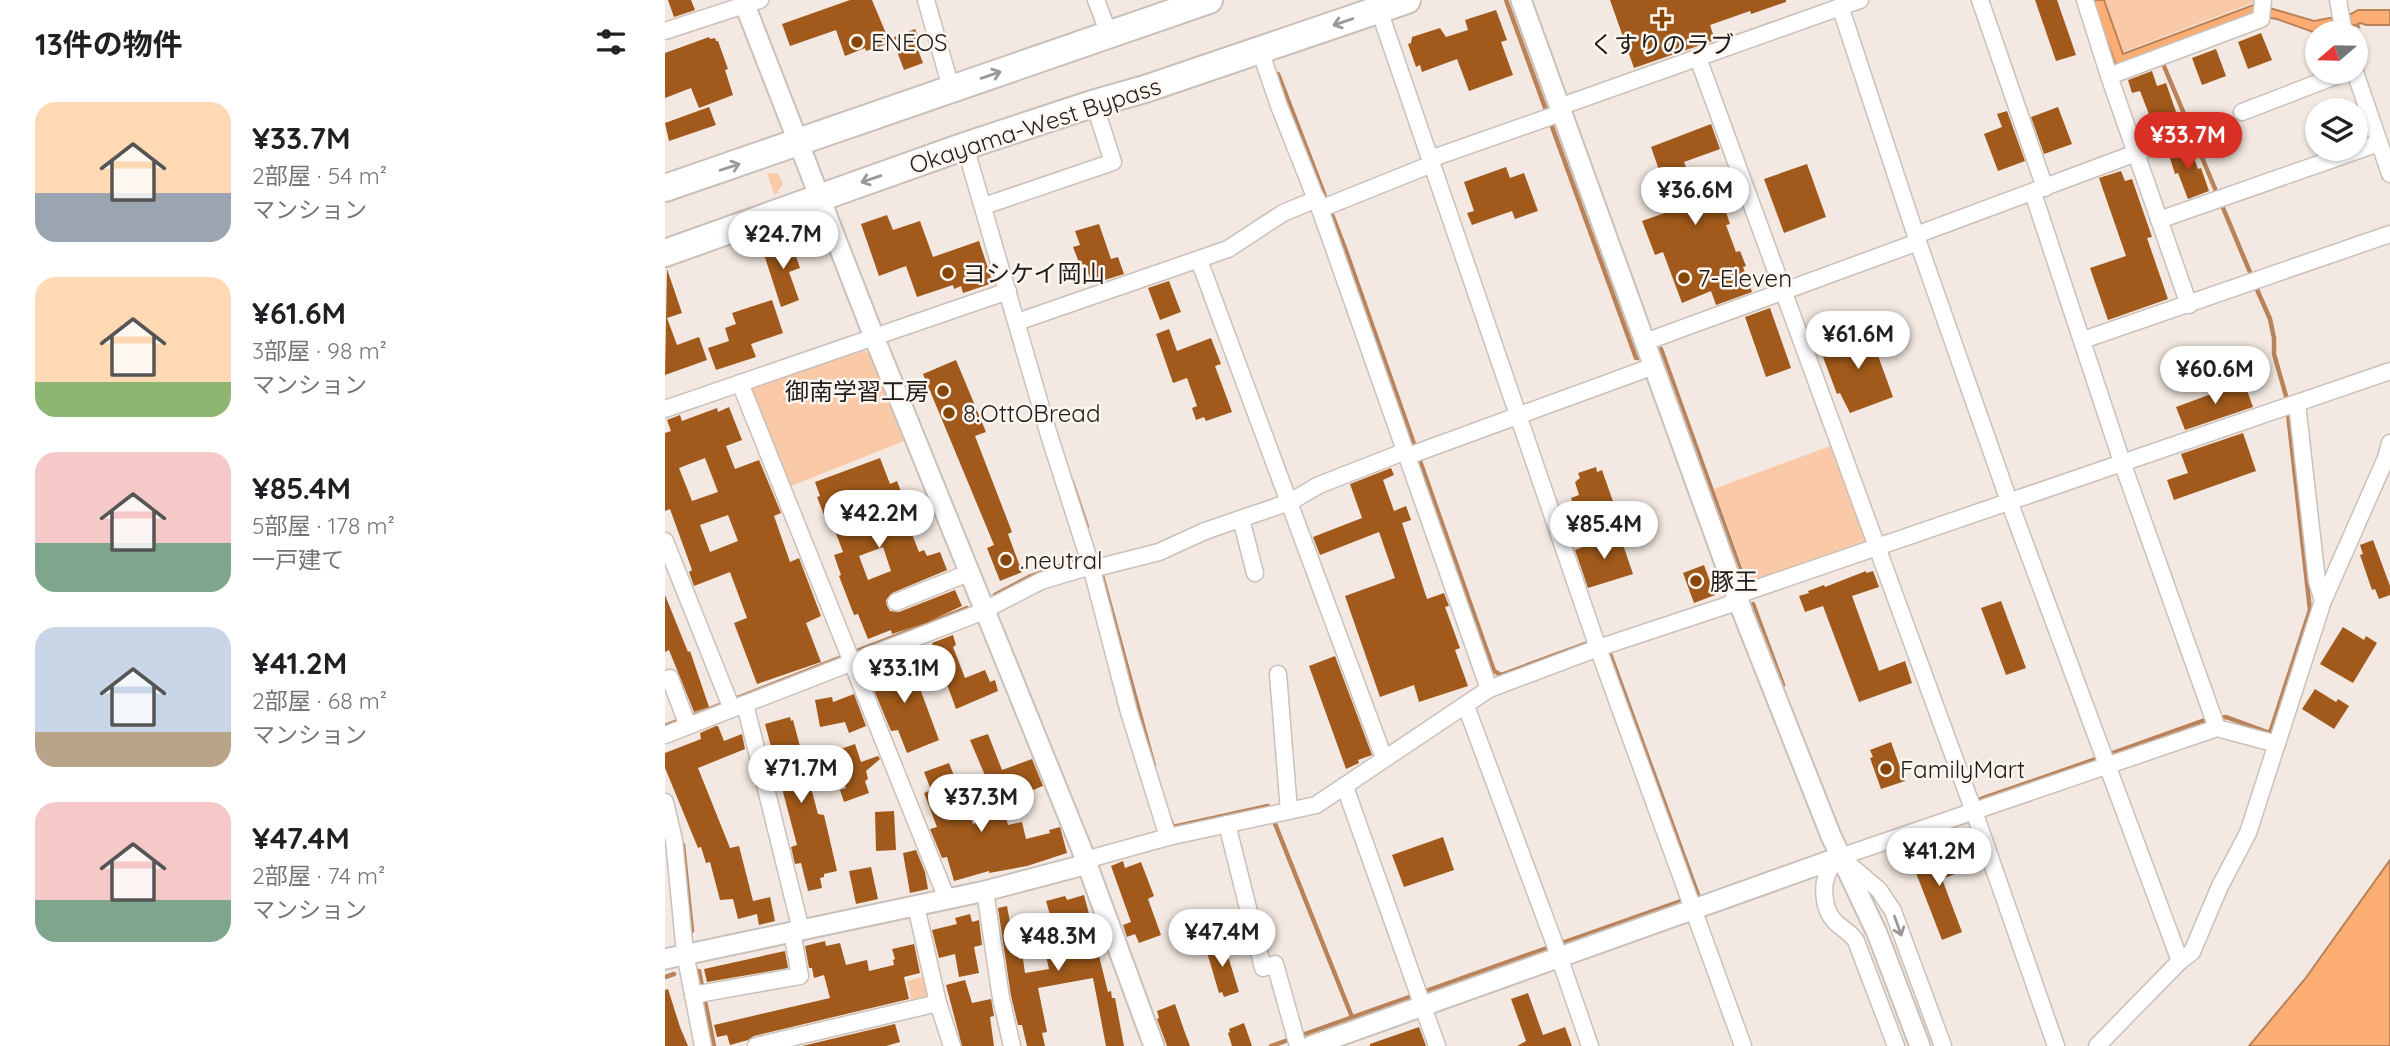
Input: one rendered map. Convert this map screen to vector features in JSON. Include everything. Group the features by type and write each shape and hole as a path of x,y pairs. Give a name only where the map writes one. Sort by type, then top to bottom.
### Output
{"highway":[{"path":"665,188 1209,0"},
{"name":"Okayama-West Bypass","path":"665,253 965,146 1145,89 1407,0"}],"street":[{"path":"926,0 951,88"},
{"path":"1096,0 1109,34"},
{"path":"1521,0 1555,114 1645,342 1738,598 1840,857 1877,933 1920,1046"},
{"path":"1021,320 1228,249 1283,213 1324,205 1698,58 1860,0"},
{"path":"1980,0 2122,462 2215,722"},
{"path":"2085,0 2189,305"},
{"path":"665,31 749,2 797,142 1086,862 1154,1046"},
{"path":"1840,6 1917,239 2009,501 2180,961"},
{"path":"2109,76 2161,57 2263,8"},
{"path":"1379,10 1598,648 1743,1046"},
{"path":"1260,50 1279,106 1324,205 1412,453 1489,689"},
{"path":"1698,58 1974,812 2056,1046"},
{"path":"2242,112 2315,84"},
{"path":"2359,84 2390,174"},
{"path":"988,205 1113,162 1094,103"},
{"path":"1645,342 1784,292 2192,132"},
{"path":"2159,220 2379,143"},
{"path":"965,146 988,205 1008,291 1021,320 1049,435 1092,564 1129,712 1168,837"},
{"path":"2083,340 2390,234"},
{"path":"1199,260 1384,758"},
{"path":"665,409 1008,291"},
{"path":"665,735 686,721 850,657 986,610 1041,581 1092,564 1159,552 1205,531 1290,502 1319,485 1654,366"},
{"path":"665,959 985,891 1070,869 1096,857 1168,837 1316,805 1489,689 1598,648 1728,605 1746,592 2390,371"},
{"path":"740,383 947,899"},
{"path":"2290,406 2317,581 2323,601"},
{"path":"2097,1046 2192,952 2220,886 2248,833 2323,601 2386,458 2390,443"},
{"path":"1241,519 1255,573"},
{"path":"665,541 734,704 796,931 800,976 700,993"},
{"path":"896,602 971,572"},
{"path":"1277,813 1278,674"},
{"path":"670,678 686,721"},
{"path":"1466,706 1590,1046"},
{"path":"1227,824 1263,968 1275,964 1300,1042 1557,950 1694,911 1840,857 1974,812 2105,760 2215,722 2277,744"},
{"path":"1345,787 1437,1046"},
{"path":"665,802 674,840 685,953 700,993 703,1046"},
{"path":"1840,857 1826,876 1826,903 1833,919 1851,933 1856,941 1896,1046"},
{"path":"1840,857 1885,897 1893,911 1943,1046"},
{"path":"985,891 1001,998 1012,1046"},
{"path":"916,906 938,1003 952,1046"},
{"path":"756,1046 938,1003"}],"shaded area":[{"path":"2092,0 2104,0 2123,54 2256,4 2314,21 2305,21 2305,29 2277,19 2253,15 2124,66 2115,63"},
{"path":"2105,0 2255,0 2255,2 2123,52"},
{"path":"2358,10 2390,10 2390,25 2368,25 2368,21 2314,21 2351,14"},
{"path":"767,173 778,174 783,184 775,196"},
{"path":"860,348 869,353 904,441 789,487 751,392 755,384"},
{"path":"1833,445 1867,537 1862,547 1753,584 1747,580 1714,489"},
{"path":"2390,860 2390,1046 2249,1046 2305,979"},
{"path":"925,976 929,994 925,999 912,1002 907,981"}],"building":[{"path":"668,0 691,0 695,10 674,17"},
{"path":"850,0 872,0 890,43 866,51 865,48 845,56 836,30 790,46 782,24"},
{"path":"1610,0 1786,2 1710,25 1715,40 1634,68"},
{"path":"2035,0 2057,0 2076,55 2056,61"},
{"path":"1496,10 1507,40 1501,42 1513,75 1469,91 1457,59 1422,72 1420,65 1416,67 1408,44 1411,43 1412,37 1440,28 1446,37 1468,30 1465,20"},
{"path":"915,29 920,41 915,42 923,63 904,70 892,38"},
{"path":"2261,33 2272,60 2248,69 2238,42"},
{"path":"709,37 718,41 728,69 725,70 733,95 699,108 691,88 665,98 665,53"},
{"path":"2216,49 2226,76 2202,85 2192,58"},
{"path":"2152,71 2157,86 2166,83 2176,112 2168,115 2173,128 2148,137 2144,125 2152,122 2140,91 2132,93 2128,80"},
{"path":"709,107 716,125 669,141 665,123"},
{"path":"2058,107 2072,144 2044,154 2031,117"},
{"path":"2007,111 2025,161 1998,171 1984,134 2002,127 1997,114"},
{"path":"1711,124 1720,149 1684,162 1699,202 1715,196 1721,211 1725,209 1730,224 1726,225 1736,252 1740,251 1746,266 1743,267 1752,292 1716,305 1711,291 1682,303 1663,252 1655,255 1642,221 1673,210 1651,147"},
{"path":"2189,144 2209,191 2188,199 2178,173 2175,174 2168,152"},
{"path":"1807,164 1826,217 1784,233 1764,179"},
{"path":"1506,167 1510,178 1524,173 1538,211 1515,219 1512,211 1472,225 1467,213 1474,211 1464,182"},
{"path":"2121,171 2125,181 2132,179 2152,237 2147,238 2168,299 2108,320 2090,268 2126,256 2099,178"},
{"path":"887,215 893,230 920,221 933,257 979,241 993,283 963,293 961,286 954,289 953,285 917,297 906,266 879,276 861,224"},
{"path":"1099,224 1111,259 1118,257 1124,274 1092,284 1085,264 1080,265 1073,247 1080,245 1075,231"},
{"path":"791,241 800,268 789,272 799,300 781,307 763,251"},
{"path":"667,269 682,313 667,318 677,345 699,337 707,360 665,375"},
{"path":"1169,281 1181,312 1160,320 1148,288"},
{"path":"772,300 783,333 751,344 756,357 716,370 708,348 729,341 725,328 736,324 732,313"},
{"path":"1770,308 1791,368 1766,377 1745,317"},
{"path":"1871,327 1893,397 1850,413 1840,393 1837,394 1823,357 1833,353 1831,347 1842,343 1840,338"},
{"path":"1169,329 1177,351 1211,338 1221,364 1215,366 1232,412 1206,421 1204,417 1196,420 1192,408 1197,406 1187,378 1173,383 1156,334"},
{"path":"956,360 986,432 975,436 1012,532 1008,534 1022,572 1000,581 987,548 994,545 923,374"},
{"path":"2244,382 2253,407 2185,430 2176,407"},
{"path":"729,407 742,440 726,446 735,469 759,460 781,513 774,516 790,562 799,558 821,616 806,623 821,662 757,684 734,623 747,618 730,572 694,586 689,572 692,570 670,509 665,511 665,433 671,431 667,420 680,415 682,421 717,408 718,412","holes":["705,458 718,492 692,501 679,468","728,515 738,541 710,552 700,525"]},
{"path":"2243,433 2256,471 2174,500 2167,480 2188,473 2181,454"},
{"path":"880,458 890,484 897,481 902,494 897,496 919,552 924,550 927,556 940,552 947,570 892,593 886,600 887,606 890,611 899,612 955,590 962,606 925,623 892,634 891,630 868,639 858,614 854,615 839,576 841,575 834,555 843,552 832,523 828,525 817,497 820,496 815,482","holes":["883,547 891,571 868,580 859,556"]},
{"path":"1596,467 1597,472 1602,470 1616,510 1591,519 1583,507 1575,509 1571,498 1579,495 1575,482 1580,478 1578,473"},
{"path":"1391,468 1394,475 1383,480 1394,511 1406,506 1411,520 1402,523 1427,599 1444,593 1449,606 1445,607 1460,648 1455,650 1468,686 1419,702 1414,685 1380,697 1345,596 1395,578 1379,532 1320,555 1313,537 1362,518 1350,484"},
{"path":"1619,533 1633,574 1588,588 1575,550"},
{"path":"2373,540 2390,586 2390,595 2379,599 2375,589 2372,590 2360,555 2363,554 2360,545"},
{"path":"1704,565 1715,595 1694,603 1683,573"},
{"path":"1866,571 1873,571 1879,587 1852,596 1879,671 1905,661 1912,683 1859,702 1823,606 1805,612 1799,596"},
{"path":"665,595 688,652 690,651 709,707 694,712 669,650 665,652"},
{"path":"2001,601 2026,668 2006,675 1981,608"},
{"path":"2343,627 2364,640 2366,636 2377,643 2353,683 2320,664"},
{"path":"953,635 956,645 953,647 965,678 985,670 990,682 995,680 998,691 956,709 932,643"},
{"path":"1335,656 1372,755 1358,760 1359,763 1346,769 1309,666"},
{"path":"909,659 939,740 907,753 898,730 891,731 869,678 878,674 877,671"},
{"path":"2315,689 2336,702 2338,699 2349,706 2334,729 2302,709"},
{"path":"854,694 866,726 849,733 845,722 820,727 815,700 832,697 833,702"},
{"path":"790,717 818,814 824,815 837,871 824,874 824,877 820,878 822,888 808,891 801,863 795,864 791,847 797,845 765,724"},
{"path":"716,726 724,741 742,734 745,749 698,768 730,848 739,846 753,901 770,897 775,921 759,925 757,914 738,919 733,899 720,900 710,862 706,863 701,847 698,848 665,768 665,753 701,739 700,733"},
{"path":"988,734 1002,770 1032,759 1043,786 997,804 970,740"},
{"path":"1891,742 1905,781 1881,789 1870,758 1873,757 1870,750"},
{"path":"855,744 861,762 878,756 880,759 866,771 868,779 865,781 869,793 844,802 840,790 846,788 838,764 833,765 829,753"},
{"path":"949,763 973,824 1005,815 1008,825 1022,822 1026,839 1050,833 1049,830 1060,827 1067,853 1027,866 989,871 954,881 947,857 942,858 930,829 937,827 924,793 931,790 924,772"},
{"path":"894,811 896,850 876,851 875,812"},
{"path":"1443,837 1454,870 1404,887 1392,855"},
{"path":"1950,845 1960,872 1942,879 1962,932 1942,940 1911,860"},
{"path":"916,850 925,872 928,889 910,893 903,853"},
{"path":"1123,861 1125,868 1141,862 1154,896 1148,899 1161,935 1139,943 1135,934 1127,937 1123,925 1131,922 1111,866"},
{"path":"871,867 878,899 856,904 849,871"},
{"path":"1084,895 1089,914 1075,918 1082,952 1097,948 1108,992 1111,991 1112,998 1115,998 1124,1046 1106,1046 1093,978 1038,988 1047,1032 1042,1033 1045,1046 1027,1046 1022,1025 1018,1025 1011,996 998,908 1007,906 1013,939 1019,959 1023,959 1025,973 1049,969 1045,952 1056,950 1054,940 1057,939 1046,901 1065,896 1067,900"},
{"path":"970,914 972,922 979,920 982,945 974,947 979,973 959,977 955,954 939,958 932,930 957,924 955,918"},
{"path":"1223,940 1239,992 1224,997 1222,992 1219,993 1206,949 1209,949 1208,945"},
{"path":"825,941 826,946 840,943 846,965 867,960 869,971 894,965 892,949 914,944 920,973 904,977 909,999 754,1036 730,1045 727,1035 717,1037 714,1025 830,998 824,975 814,978 812,968 809,968 805,946"},
{"path":"785,951 788,968 707,982 704,969"},
{"path":"965,980 972,1003 991,999 994,1016 990,1017 994,1046 962,1046 946,985"},
{"path":"668,989 688,1046 665,1046 665,990"},
{"path":"1528,993 1543,1035 1565,1027 1572,1046 1517,1046 1526,1041 1511,999"},
{"path":"1175,1004 1190,1046 1167,1046 1157,1019 1157,1011"},
{"path":"1244,1023 1252,1046 1232,1046 1229,1029"},
{"path":"895,1024 900,1042 886,1046 802,1046"},
{"path":"1419,1027 1426,1046 1370,1046 1370,1044"}],"waterway":[{"path":"1506,0 1638,358"},
{"path":"2161,59 2190,128"},
{"path":"1278,74 1346,251 1494,671 1501,675 1585,644"},
{"path":"2193,136 2252,277"},
{"path":"2107,755 2202,721 2226,717 2270,733 2310,610 2286,396 2274,354 2270,319 2255,285"},
{"path":"1659,350 1661,349 1744,580"},
{"path":"1072,482 1087,527"},
{"path":"995,595 1031,576 1085,557"},
{"path":"1101,572 1154,766"},
{"path":"1753,604 1783,685"},
{"path":"689,717 967,608"},
{"path":"1610,654 1698,895"},
{"path":"665,726 680,720"},
{"path":"1981,799 2099,758"},
{"path":"1171,821 1173,827 1268,806 1352,1017"},
{"path":"683,845 692,931"},
{"path":"1559,944 1681,901"},
{"path":"1423,992 1550,947"},
{"path":"699,971 714,1046"},
{"path":"665,977 674,974"},
{"path":"1271,1046 1415,995"}],"place":[{"name":"くすりのラブ","path":"1662,19"},
{"name":"ENEOS","path":"857,42"},
{"name":"ヨシケイ岡山","path":"948,273"},
{"name":"7-Eleven","path":"1684,278"},
{"name":"御南学習工房","path":"943,391"},
{"name":"8.OttOBread","path":"949,413"},
{"name":".neutral","path":"1006,560"},
{"name":"豚王","path":"1696,581"},
{"name":"FamilyMart","path":"1886,769"}]}
